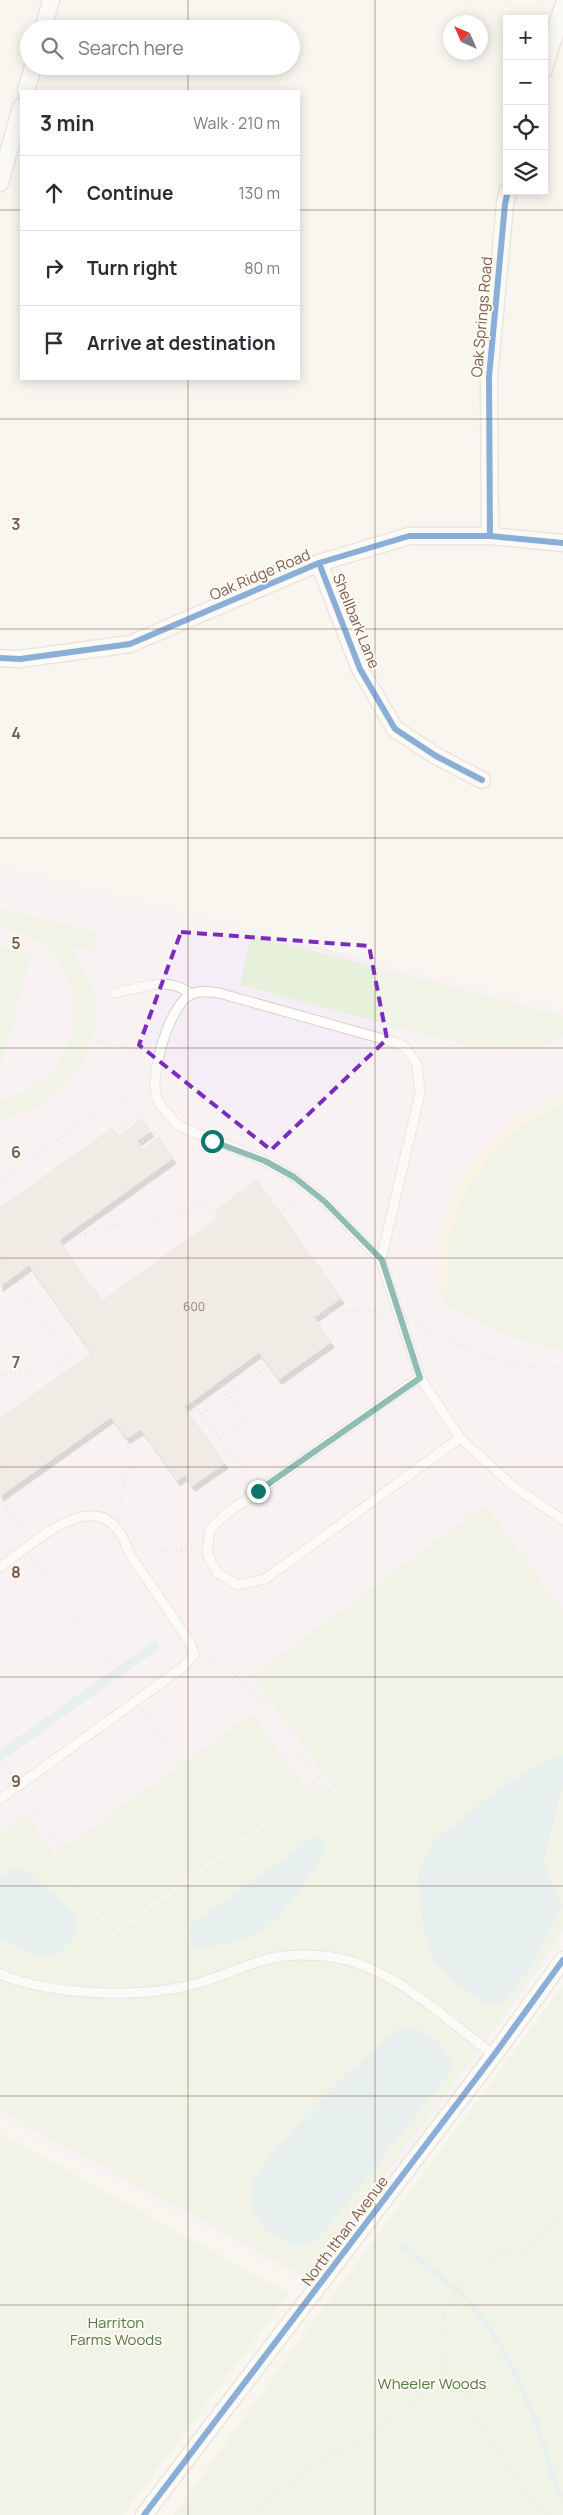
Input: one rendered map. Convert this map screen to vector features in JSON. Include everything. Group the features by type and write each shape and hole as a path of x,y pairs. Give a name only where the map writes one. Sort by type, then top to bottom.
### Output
{"street":[{"path":"45,20 51,0"},
{"path":"547,60 563,6"},
{"path":"26,90 30,75"},
{"path":"0,183 20,111"},
{"name":"Oak Springs Road","path":"490,536 489,377 507,195"},
{"name":"Oak Ridge Road","path":"0,658 20,659 130,644 319,564 410,536 490,536 563,543"},
{"name":"Shellbark Lane","path":"319,564 360,669 395,729 436,756 482,780"},
{"name":"North Ithan Avenue","path":"144,2515 494,2055 563,1960"}],"lane":[{"path":"115,993 168,982 180,986 191,994"},
{"path":"382,1260 420,1093 417,1064 406,1048 397,1043 219,993 204,991 191,994 172,1015 159,1057 155,1082 156,1095 170,1117 188,1131 265,1161 294,1177 324,1201 382,1260 420,1378 460,1438 513,1486 563,1520"},
{"path":"420,1378 226,1514 210,1529 206,1553 217,1573 238,1585 265,1579 460,1438"},
{"path":"0,1567 62,1524 78,1516 95,1514 113,1523 124,1536 129,1553 191,1644 194,1654 183,1667 0,1798"},
{"path":"0,1974 55,1988 105,1993 142,1991 196,1984 277,1957 318,1956 355,1962 388,1976 494,2055"}],"path":[{"path":"92,1039 149,1053"},
{"path":"0,1181 58,1137 109,1106 144,1094"},
{"path":"115,1132 150,1107"},
{"path":"139,1144 164,1126"},
{"path":"62,1244 98,1228 151,1222 178,1214 200,1201 229,1178 238,1162"},
{"path":"280,1212 302,1198"},
{"path":"200,1201 215,1220"},
{"path":"29,1265 21,1284 25,1297 69,1358"},
{"path":"319,1314 365,1309 385,1316"},
{"path":"416,1324 474,1352 506,1364 542,1368 561,1367"},
{"path":"0,1375 54,1368 88,1347"},
{"path":"202,1414 268,1365"},
{"path":"220,1439 247,1419 229,1395"},
{"path":"192,1401 247,1478"},
{"path":"120,1507 126,1474 137,1457 123,1437 123,1434"},
{"path":"0,1497 27,1533"},
{"path":"0,1514 8,1508"},
{"path":"146,1552 192,1550"},
{"path":"32,1559 57,1593"},
{"path":"68,1608 94,1644"},
{"path":"205,1656 220,1662 249,1686 318,1779 306,1788"},
{"path":"105,1659 129,1692"},
{"path":"141,1709 180,1764"},
{"path":"0,1761 10,1774"},
{"path":"25,1795 62,1847"},
{"path":"546,2515 528,2496 483,2428 463,2391 444,2371 439,2348 444,2316 454,2294 468,2279 492,2257 524,2249 563,2216"},
{"path":"256,2515 265,2503 317,2462 363,2441 425,2391 444,2371"}],"highlighted area":[{"path":"181,932 369,946 387,1039 271,1150 139,1045"}],"shaded area":[{"path":"0,866 563,1010 563,1933 553,1952 406,2156 308,2283 0,2118"}],"green space":[{"path":"0,909 96,932 93,950 69,945 88,978 95,1006 92,1035 87,1053 78,1070 52,1097 36,1107 0,1119 0,1099 28,1090 50,1074 65,1052 73,1026 73,999 66,974 50,952 26,935 0,929"},
{"path":"251,935 563,1016 563,1036 542,1047 483,1050 240,985"},
{"path":"0,946 31,955 0,1068"},
{"path":"563,1095 563,1351 500,1334 444,1303 438,1271 440,1239 449,1208 464,1178 484,1151 507,1128 534,1109"},
{"path":"485,1505 563,1611 563,1669 357,1820 252,1676"},
{"path":"563,1671 563,1928 549,1953 502,2018 308,2278 0,2111 0,1834 26,1814 113,1937 325,1783 356,1823"},
{"path":"252,1714 308,1791 113,1931 56,1853"},
{"name":"Wheeler Woods","path":"563,1985 563,2515 174,2515 299,2341"},
{"name":"Harriton Farms Woods","path":"0,2133 289,2294 123,2515 0,2515"}],"sand":[{"path":"563,1095 563,1103 536,1117 512,1134 492,1154 475,1177 462,1203 452,1230 448,1259 448,1289 439,1287 439,1256 444,1226 455,1197 469,1170 488,1146 510,1125 535,1108"}],"water":[{"path":"155,1640 161,1647 0,1762 0,1750"},
{"path":"560,1753 563,1755 563,1782 543,1862 562,1906 534,1962 502,2005 481,2002 455,1982 433,1960 422,1922 418,1872 433,1841 504,1785"},
{"path":"315,1836 327,1842 317,1864 289,1904 270,1925 246,1938 195,1950 189,1926"},
{"path":"23,1868 72,1912 78,1925 69,1943 57,1955 37,1956 0,1939 0,1877 10,1870"},
{"path":"402,2026 413,2028 435,2038 444,2050 453,2068 329,2226 314,2242 294,2246 267,2230 251,2208 252,2181 279,2143 347,2074"}],"building":[{"path":"142,1119 151,1131 137,1141 143,1149 159,1137 173,1158 59,1240 102,1301 219,1217 215,1211 257,1180 341,1298 314,1317 331,1342 279,1379 259,1352 184,1407 225,1463 192,1486 185,1475 177,1480 141,1429 127,1438 111,1417 0,1496 0,1418 92,1353 29,1265 0,1286 0,1208 112,1128 118,1136"}],"waterway":[{"path":"401,2245 460,2294 478,2313 492,2333 505,2354 527,2399 558,2493 563,2495"}],"cycle path":[{"path":"490,536 489,377 507,195"},
{"path":"0,658 20,659 130,644 319,563 409,536 490,536 563,543"},
{"path":"319,563 360,669 395,729 436,756 482,780"},
{"path":"144,2515 494,2055 563,1960"}],"route":[{"path":"212,1141 265,1161 294,1177 324,1201 382,1260 420,1378 258,1491"}]}
